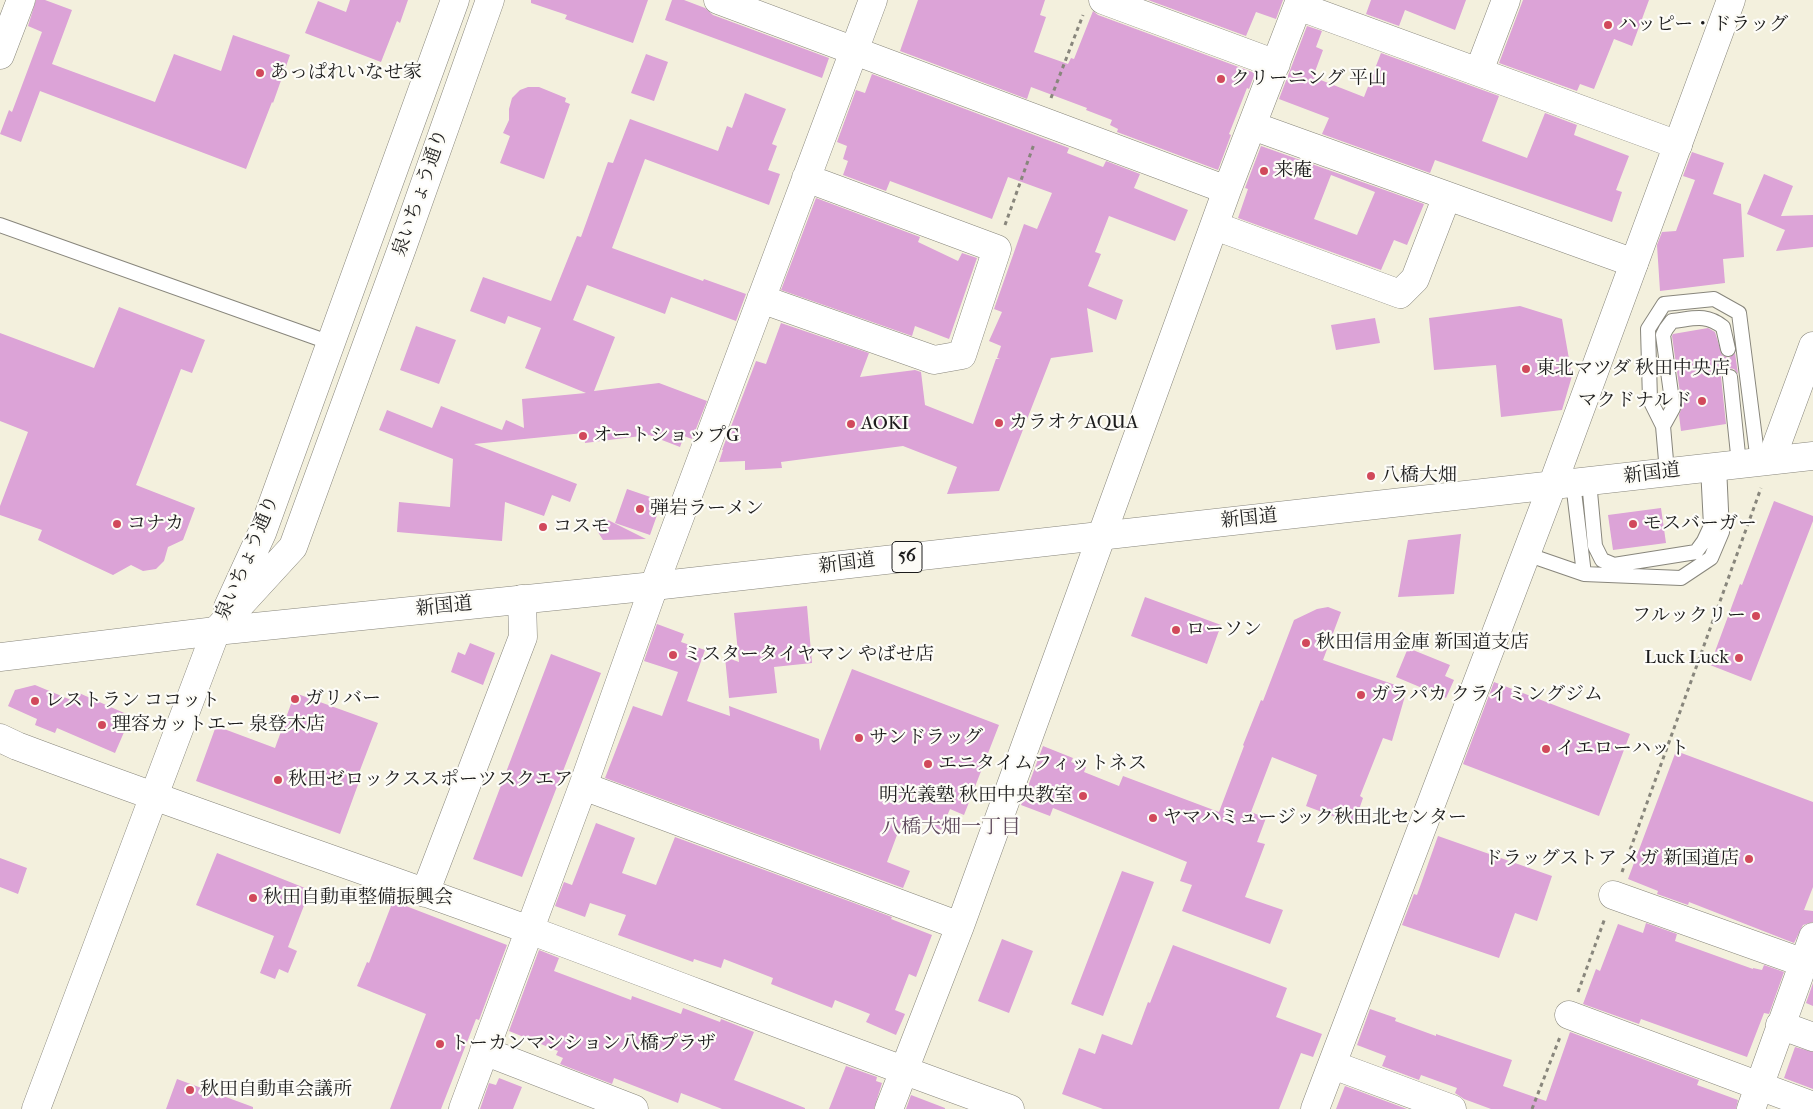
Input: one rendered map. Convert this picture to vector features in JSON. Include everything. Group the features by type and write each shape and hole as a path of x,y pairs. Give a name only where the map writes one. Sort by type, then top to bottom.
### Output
{"street":[{"path":"0,55 21,0"},
{"name":"泉いちょう通り","path":"216,631 262,534 455,0"},
{"name":"泉いちょう通り","path":"216,631 293,547 490,0"},
{"path":"718,0 1227,190"},
{"path":"1103,0 1276,64"},
{"path":"1479,71 1506,0"},
{"path":"1315,1109 1526,554 1571,483 1634,263 1731,0"},
{"path":"463,1109 583,786 654,586 854,50 867,2"},
{"path":"889,1109 960,926 1227,190 1299,3 1678,145"},
{"path":"1253,126 1634,263"},
{"path":"761,300 934,360 962,355 996,249 806,178"},
{"path":"1214,226 1400,294 1415,279 1447,196"},
{"path":"1739,464 1813,346"},
{"name":"新国道","path":"0,657 216,631 654,586 1813,456"},
{"path":"424,894 523,637 522,599"},
{"path":"36,1109 216,631"},
{"path":"0,738 16,746 153,797 530,930 903,1071 1010,1109"},
{"path":"583,786 960,926"},
{"path":"1614,894 1804,963"},
{"path":"1755,1097 1813,937"},
{"path":"1569,1015 1755,1097 1813,1106"},
{"path":"1780,1025 1813,1037"},
{"path":"484,1051 634,1109"},
{"path":"1333,1065 1452,1109"}],"lane":[{"path":"0,225 331,343"},
{"path":"1526,554 1584,574 1681,578 1711,558 1722,532 1739,464 1739,313 1714,299 1664,304 1648,329 1650,400 1663,426 1667,472"},
{"path":"1663,426 1673,408 1663,335 1672,321 1705,317 1715,321 1723,327 1728,349"},
{"path":"1571,483 1602,560 1614,565 1696,552 1704,541 1739,464 1730,377"},
{"path":"1571,483 1584,574"}],"path":[{"path":"1532,1109 1614,894 1739,464"}],"building":[{"path":"36,0 45,0 72,10 52,64 155,102 174,54 221,71 233,35 290,55 246,169 40,91 21,142 0,134 9,110 12,112 42,32 28,26"},
{"path":"350,0 408,0 400,23 397,21 381,62 305,33 318,1 346,12"},
{"path":"531,0 648,0 633,43 565,19 567,15 531,3"},
{"path":"672,0 684,0 705,8 713,15 829,58 822,78 665,20"},
{"path":"918,0 1045,0 1040,15 1046,17 1034,52 1068,64 1071,58 1074,59 1093,11 1098,15 1255,73 1229,134 1231,135 1218,170 1117,132 1118,129 1110,125 1112,120 1086,110 1087,108 1031,87 1027,99 900,51"},
{"path":"1148,0 1283,0 1276,19 1256,12 1246,36"},
{"path":"1371,0 1466,0 1455,30 1405,10 1399,26 1366,14"},
{"path":"1523,0 1649,0 1632,46 1614,39 1594,89 1580,84 1577,91 1499,63"},
{"path":"1307,26 1322,31 1316,47 1323,50 1313,77 1364,97 1381,53 1499,96 1482,141 1527,158 1545,113 1577,125 1574,135 1629,156 1616,190 1622,192 1612,222 1435,160 1430,173 1322,134 1329,118 1279,99"},
{"path":"646,54 668,62 654,101 631,93"},
{"path":"872,74 1069,148 1067,153 1103,167 1106,161 1140,174 1134,188 1188,210 1175,241 1109,216 1095,252 1101,254 1088,286 1123,300 1116,320 1087,308 1093,352 1051,358 999,491 947,494 957,467 903,446 781,462 782,468 745,470 745,461 719,462 756,361 766,364 781,323 869,353 860,377 915,370 921,372 925,405 973,424 996,359 1000,359 997,358 1001,346 989,341 1002,312 994,309 1024,224 1037,229 1052,193 1008,177 992,219 890,181 886,191 843,175 848,161 843,159 847,146 837,142 856,90 865,93"},
{"path":"528,87 539,87 566,98 565,102 570,104 544,179 500,163 510,136 503,133 509,120 512,98 520,90"},
{"path":"745,93 786,109 772,144 777,146 768,170 780,174 769,205 645,159 612,248 703,281 704,279 746,294 736,321 671,297 665,314 587,285 573,320 615,337 594,391 659,383 707,401 692,439 684,436 680,447 649,435 585,443 584,433 474,444 577,484 570,502 552,495 544,516 505,502 502,541 397,532 399,502 450,507 453,459 379,430 387,410 432,428 441,406 502,430 506,420 524,428 522,399 586,393 525,368 541,328 508,316 505,324 470,311 483,277 551,301 577,236 581,237 608,162 613,163 630,119 718,151 727,126 732,128"},
{"path":"1261,146 1424,204 1407,245 1394,240 1381,270 1238,218 1248,189 1245,188","holes":["1331,175 1375,192 1357,235 1314,219"]},
{"path":"1692,152 1724,163 1713,194 1741,204 1744,257 1723,259 1725,283 1660,291 1657,245 1662,232 1676,231 1695,180 1683,176"},
{"path":"1764,174 1793,186 1781,216 1813,215 1813,247 1776,251 1785,230 1747,214"},
{"path":"816,198 920,237 918,242 958,261 962,253 977,258 949,339 915,326 912,336 781,290"},
{"path":"1520,306 1562,319 1572,376 1562,410 1501,417 1496,365 1434,370 1429,318"},
{"path":"119,307 205,340 192,373 181,369 136,485 195,508 183,540 168,547 164,561 156,569 143,571 131,565 113,575 38,540 42,530 0,515 0,506 28,432 0,421 0,333 94,368"},
{"path":"1375,318 1380,343 1336,350 1331,325"},
{"path":"416,326 456,340 439,384 400,370"},
{"name":"マクドナルド","path":"1708,328 1715,332 1722,355 1729,358 1735,353 1738,374 1734,369 1729,368 1725,370 1721,377 1726,424 1681,431 1679,415 1682,407 1672,336 1673,334"},
{"name":"弾岩ラーメン","path":"627,489 662,501 650,535 615,523"},
{"path":"1774,501 1813,516 1813,521 1751,681 1710,665"},
{"name":"モスバーガー","path":"1661,508 1666,543 1613,550 1608,515"},
{"path":"602,517 646,539 603,540 596,529"},
{"path":"1461,534 1454,594 1398,597 1408,540"},
{"name":"ローソン","path":"1145,597 1221,625 1207,664 1131,636"},
{"path":"807,606 812,663 774,667 777,693 729,698 725,657 739,662 734,613"},
{"path":"1328,607 1341,612 1323,660 1407,689 1392,741 1383,738 1360,796 1363,798 1354,824 1306,806 1317,775 1272,757 1251,812 1266,818 1257,842 1265,844 1245,897 1283,910 1270,944 1182,911 1192,885 1180,881 1187,862 1053,808 1050,816 1021,805 1043,746 1073,758 1071,762 1086,767 1084,772 1119,786 1123,776 1219,812 1243,745 1261,700 1263,701 1294,620 1317,609"},
{"path":"657,624 684,634 681,642 705,650 687,701 730,716 729,706 819,739 820,751 852,669 999,725 964,815 950,809 941,830 904,816 887,862 910,871 903,888 605,778 633,706 662,716 678,672 644,661"},
{"path":"470,643 495,653 483,685 451,672 458,652 465,655"},
{"path":"1408,648 1450,665 1445,676 1454,680 1446,698 1396,677"},
{"path":"551,654 601,673 522,877 473,859"},
{"name":"イエローハット","path":"1494,682 1630,734 1599,816 1463,764"},
{"path":"35,685 76,702 79,693 131,716 115,753 57,728 55,733 35,725 37,719 8,706 15,690"},
{"name":"秋田ゼロックススポーツスクエア","path":"295,693 378,723 357,778 360,779 340,834 196,781 216,726 275,748"},
{"path":"1676,751 1813,802 1813,887 1804,910 1813,911 1813,922 1803,925 1794,943 1689,902 1688,905 1657,894 1658,891 1628,879"},
{"path":"596,823 635,838 622,873 656,885 675,837 892,917 891,919 932,935 916,977 909,974 895,1010 905,1014 896,1035 866,1022 870,1014 835,1000 832,1008 771,984 773,978 724,959 721,968 694,959 693,962 618,935 626,915 590,903 585,917 555,906 564,882 572,885"},
{"path":"1438,836 1552,876 1537,921 1515,913 1499,958 1402,925 1414,894 1417,895"},
{"name":"秋田自動車整備振興会","path":"217,853 310,890 288,947 297,951 288,973 279,969 275,979 260,973 274,936 196,905"},
{"path":"0,858 27,868 18,894 0,887"},
{"path":"1122,871 1154,882 1103,1016 1071,1004"},
{"name":"トーカンマンション八橋プラザ","path":"393,901 507,945 479,1020 476,1019 441,1109 390,1109 426,1014 357,986 367,962 369,963"},
{"path":"1646,923 1677,934 1675,941 1753,969 1762,970 1764,965 1784,972 1769,1014 1764,1013 1747,1057 1641,1019 1639,1024 1583,1004 1596,969 1600,971 1618,924 1643,933"},
{"path":"1002,939 1033,951 1009,1013 978,1001"},
{"path":"1173,945 1287,988 1276,1017 1322,1034 1313,1057 1301,1053 1279,1109 1103,1109 1062,1094 1079,1048 1095,1054 1102,1034 1132,1045 1148,1002 1150,1003"},
{"path":"539,950 559,958 554,971 631,1000 632,996 681,1014 683,1008 720,1022 721,1019 754,1032 734,1080 805,1109 722,1109 681,1093 678,1103 614,1078 612,1084 560,1064 563,1058 556,1055 558,1051 509,1031"},
{"path":"1813,983 1813,1006 1806,1003"},
{"path":"1370,1009 1396,1018 1395,1021 1436,1036 1436,1034 1512,1060 1503,1086 1546,1101 1570,1032 1699,1080 1697,1085 1738,1100 1736,1109 1491,1109 1464,1099 1455,1093 1457,1088 1421,1075 1419,1080 1382,1066 1386,1056 1357,1045"},
{"path":"1795,1047 1813,1052 1813,1089 1784,1078"},
{"path":"846,1066 877,1077 876,1081 882,1083 874,1109 829,1109"},
{"path":"499,1078 522,1087 513,1109 480,1109 489,1083 496,1085"},
{"name":"秋田自動車会議所","path":"177,1079 253,1107 253,1109 166,1109"},
{"path":"1345,1086 1407,1109 1336,1109"},
{"path":"911,1095 945,1108 945,1109 906,1109"}],"place":[{"name":"ハッピー・ドラッグ","path":"1608,25"},
{"name":"あっぱれいなせ家","path":"260,73"},
{"name":"クリーニング 平山","path":"1221,79"},
{"name":"来庵","path":"1264,171"},
{"name":"東北マツダ 秋田中央店","path":"1526,369"},
{"name":"マクドナルド","path":"1702,401"},
{"name":"カラオケAQUA","path":"999,423"},
{"name":"AOKI","path":"851,424"},
{"name":"オートショップG","path":"583,436"},
{"name":"八橋大畑","path":"1371,476"},
{"name":"弾岩ラーメン","path":"640,509"},
{"name":"コナカ","path":"117,524"},
{"name":"モスバーガー","path":"1633,524"},
{"name":"コスモ","path":"543,527"},
{"name":"フルックリー","path":"1756,616"},
{"name":"ローソン","path":"1176,630"},
{"name":"秋田信用金庫 新国道支店","path":"1306,643"},
{"name":"ミスタータイヤマン やばせ店","path":"673,655"},
{"name":"Luck Luck","path":"1739,658"},
{"name":"ガラパカ クライミングジム","path":"1361,695"},
{"name":"ガリバー","path":"295,699"},
{"name":"レストラン ココット","path":"35,701"},
{"name":"理容カットエー 泉登木店","path":"102,725"},
{"name":"サンドラッグ","path":"859,738"},
{"name":"イエローハット","path":"1546,749"},
{"name":"エニタイムフィットネス","path":"928,764"},
{"name":"秋田ゼロックススポーツスクエア","path":"278,780"},
{"name":"明光義塾 秋田中央教室","path":"1083,796"},
{"name":"ヤマハミュージック秋田北センター","path":"1153,818"},
{"name":"ドラッグストア メガ 新国道店","path":"1749,859"},
{"name":"秋田自動車整備振興会","path":"253,898"},
{"name":"トーカンマンション八橋プラザ","path":"440,1044"},
{"name":"秋田自動車会議所","path":"190,1090"}],"district":[{"name":"八橋大畑一丁目","path":"951,828"}]}
